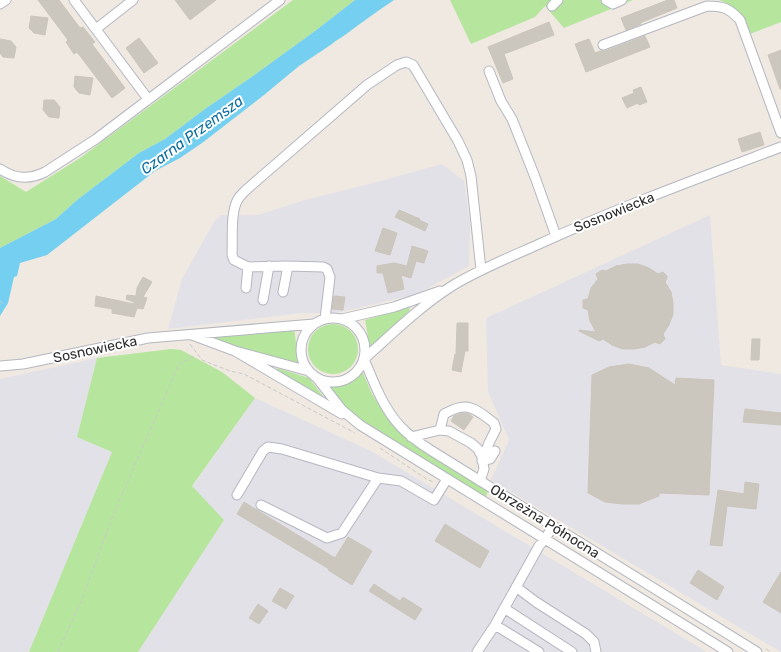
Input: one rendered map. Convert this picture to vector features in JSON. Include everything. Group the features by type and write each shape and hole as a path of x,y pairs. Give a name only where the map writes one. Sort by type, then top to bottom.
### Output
{"street":[{"path":"0,4 6,0"},
{"path":"74,0 148,99"},
{"path":"96,29 133,0"},
{"path":"0,170 14,177 23,178 37,176 51,169 96,139 279,0"},
{"path":"606,0 613,4 622,0"},
{"path":"603,46 706,3 725,7 740,20 781,133"},
{"path":"324,318 330,277 327,269 323,266 248,267 234,260 232,255 234,212 238,198 367,85 397,65 406,62 413,65 458,141 467,160 471,176 481,270"},
{"path":"489,71 500,101 512,119 556,236"},
{"name":"Sosnowiecka","path":"452,286 394,307 342,319 324,318 314,324 303,338 301,355 304,364 317,378 331,382 342,381 352,376 364,359 416,312 452,286 481,270 624,207 781,147"},
{"path":"263,300 270,266"},
{"path":"283,292 288,266"},
{"path":"246,288 248,267"},
{"path":"342,319 350,322 361,334 364,342 364,359"},
{"name":"Sosnowiecka","path":"0,366 23,364 148,338 314,324"},
{"name":"Sosnowiecka","path":"190,334 235,351 309,371"},
{"path":"235,351 358,429"},
{"name":"Obrzeżna Północna","path":"364,359 387,408 411,437 757,652"},
{"name":"Obrzeżna Północna","path":"317,378 358,429 445,482 545,539 728,652"},
{"path":"440,430 444,414 465,406 474,409 494,422 496,433 489,443 482,461"},
{"path":"411,437 440,430 449,431 471,443 478,449 484,469 480,481"},
{"path":"238,494 263,451 268,447 282,449 378,478 401,481 434,500 445,482"},
{"path":"482,461 490,459 495,452"},
{"path":"261,505 327,538 342,533 378,478"},
{"path":"478,652 539,546 553,526"},
{"path":"516,587 586,634 594,642 596,652"},
{"path":"504,608 572,652"},
{"path":"495,625 540,652"}],"path":[{"path":"0,301 3,304"},
{"path":"185,343 191,344 202,360 230,371 244,374 358,429"},
{"path":"58,652 83,597 111,520 179,364 197,354"},
{"path":"379,448 428,480 445,482"}],"shaded area":[{"path":"442,164 464,181 470,223 469,266 417,294 336,313 302,313 168,329 182,279 214,222 221,215 258,215 305,200"},
{"path":"710,215 721,365 781,374 781,652 491,480 509,440 488,391 486,318"},
{"path":"97,358 77,437 113,451 29,652 0,652 0,379"},
{"path":"255,398 371,451 707,652 138,652 224,520 192,487"}],"green space":[{"path":"293,0 355,0 165,139 139,153 77,200 56,219 0,248 0,176 26,192 80,158"},
{"path":"450,0 633,0 564,28 545,6 535,17 471,44"},
{"path":"719,0 781,0 781,22 750,34 739,13 731,6"},
{"path":"410,307 409,311 370,348 365,320"},
{"path":"328,324 338,324 351,331 358,344 358,354 351,367 338,374 328,374 319,370 312,363 308,354 308,344 312,335 319,328"},
{"path":"294,328 299,366 211,339 211,337"},
{"path":"171,349 181,350 222,372 255,398 192,486 224,520 138,652 29,652 112,452 77,437 97,358"},
{"path":"277,368 309,378 326,400 277,372"},
{"path":"362,373 372,394 398,431 410,442 488,491 486,497 379,432 345,407 330,387 348,383"}],"water":[{"name":"Czarna Przemsza","path":"355,0 394,0 299,66 202,143 180,158 155,171 47,255 20,263 17,276 14,277 8,303 0,316 0,248 56,219 77,200 139,153 165,139"}],"building":[{"path":"38,0 59,0 80,28 83,27 95,42 92,44 125,88 112,98 77,52 74,54 66,42 68,40"},
{"path":"175,0 216,0 190,20"},
{"path":"668,0 674,0 677,8 626,30 621,18"},
{"path":"31,16 48,18 45,35 34,33 29,28"},
{"path":"549,22 554,35 504,54 513,79 503,83 488,47"},
{"path":"645,36 650,47 586,72 575,44 589,39 595,53"},
{"path":"139,38 158,63 144,73 126,48"},
{"path":"0,39 11,41 16,47 14,58 3,57 0,53"},
{"path":"781,50 781,89 780,89 768,55"},
{"path":"75,76 93,78 90,95 79,93 74,87"},
{"path":"641,87 647,102 639,105 638,103 627,108 622,98 634,93 633,90"},
{"path":"44,100 54,100 60,107 59,118 49,117 43,110"},
{"path":"760,132 764,145 742,152 738,139"},
{"path":"399,210 428,224 425,231 395,217"},
{"path":"383,228 397,233 390,255 375,251"},
{"path":"412,246 428,251 424,263 416,261 411,278 401,275 404,289 388,293 383,273 377,273 377,266 394,263 407,266"},
{"path":"638,264 658,274 663,272 667,276 665,282 671,292 673,314 663,334 665,339 659,344 655,342 645,347 623,349 603,339 599,341 579,331 596,332 590,321 588,310 583,308 583,300 588,299 591,288 598,279 596,274 602,270 606,271 616,266"},
{"path":"143,277 152,282 143,297 147,298 143,309 137,308 134,317 112,313 112,309 95,306 96,296 134,304 134,302 126,299 127,295 136,296 137,288"},
{"path":"334,296 345,297 343,310 332,309"},
{"path":"457,323 468,323 468,351 465,351 461,372 452,370 456,355"},
{"path":"752,339 760,339 759,360 751,360"},
{"path":"629,364 649,368 675,385 676,378 714,380 709,495 659,493 659,496 639,504 622,504 605,502 588,493 592,375 609,367"},
{"path":"745,409 781,413 781,425 743,422"},
{"path":"462,413 473,417 464,430 451,421 454,416"},
{"path":"745,482 759,484 756,509 727,506 722,546 710,545 718,490 744,494"},
{"path":"244,502 335,558 348,537 372,551 352,585 329,569 237,514"},
{"path":"445,524 489,551 480,568 435,541"},
{"path":"698,570 724,587 717,600 690,583"},
{"path":"781,572 781,613 763,602"},
{"path":"374,584 400,601 403,597 422,609 415,620 369,591"},
{"path":"280,588 294,596 286,609 272,601"},
{"path":"258,604 268,611 259,624 249,618"}]}
